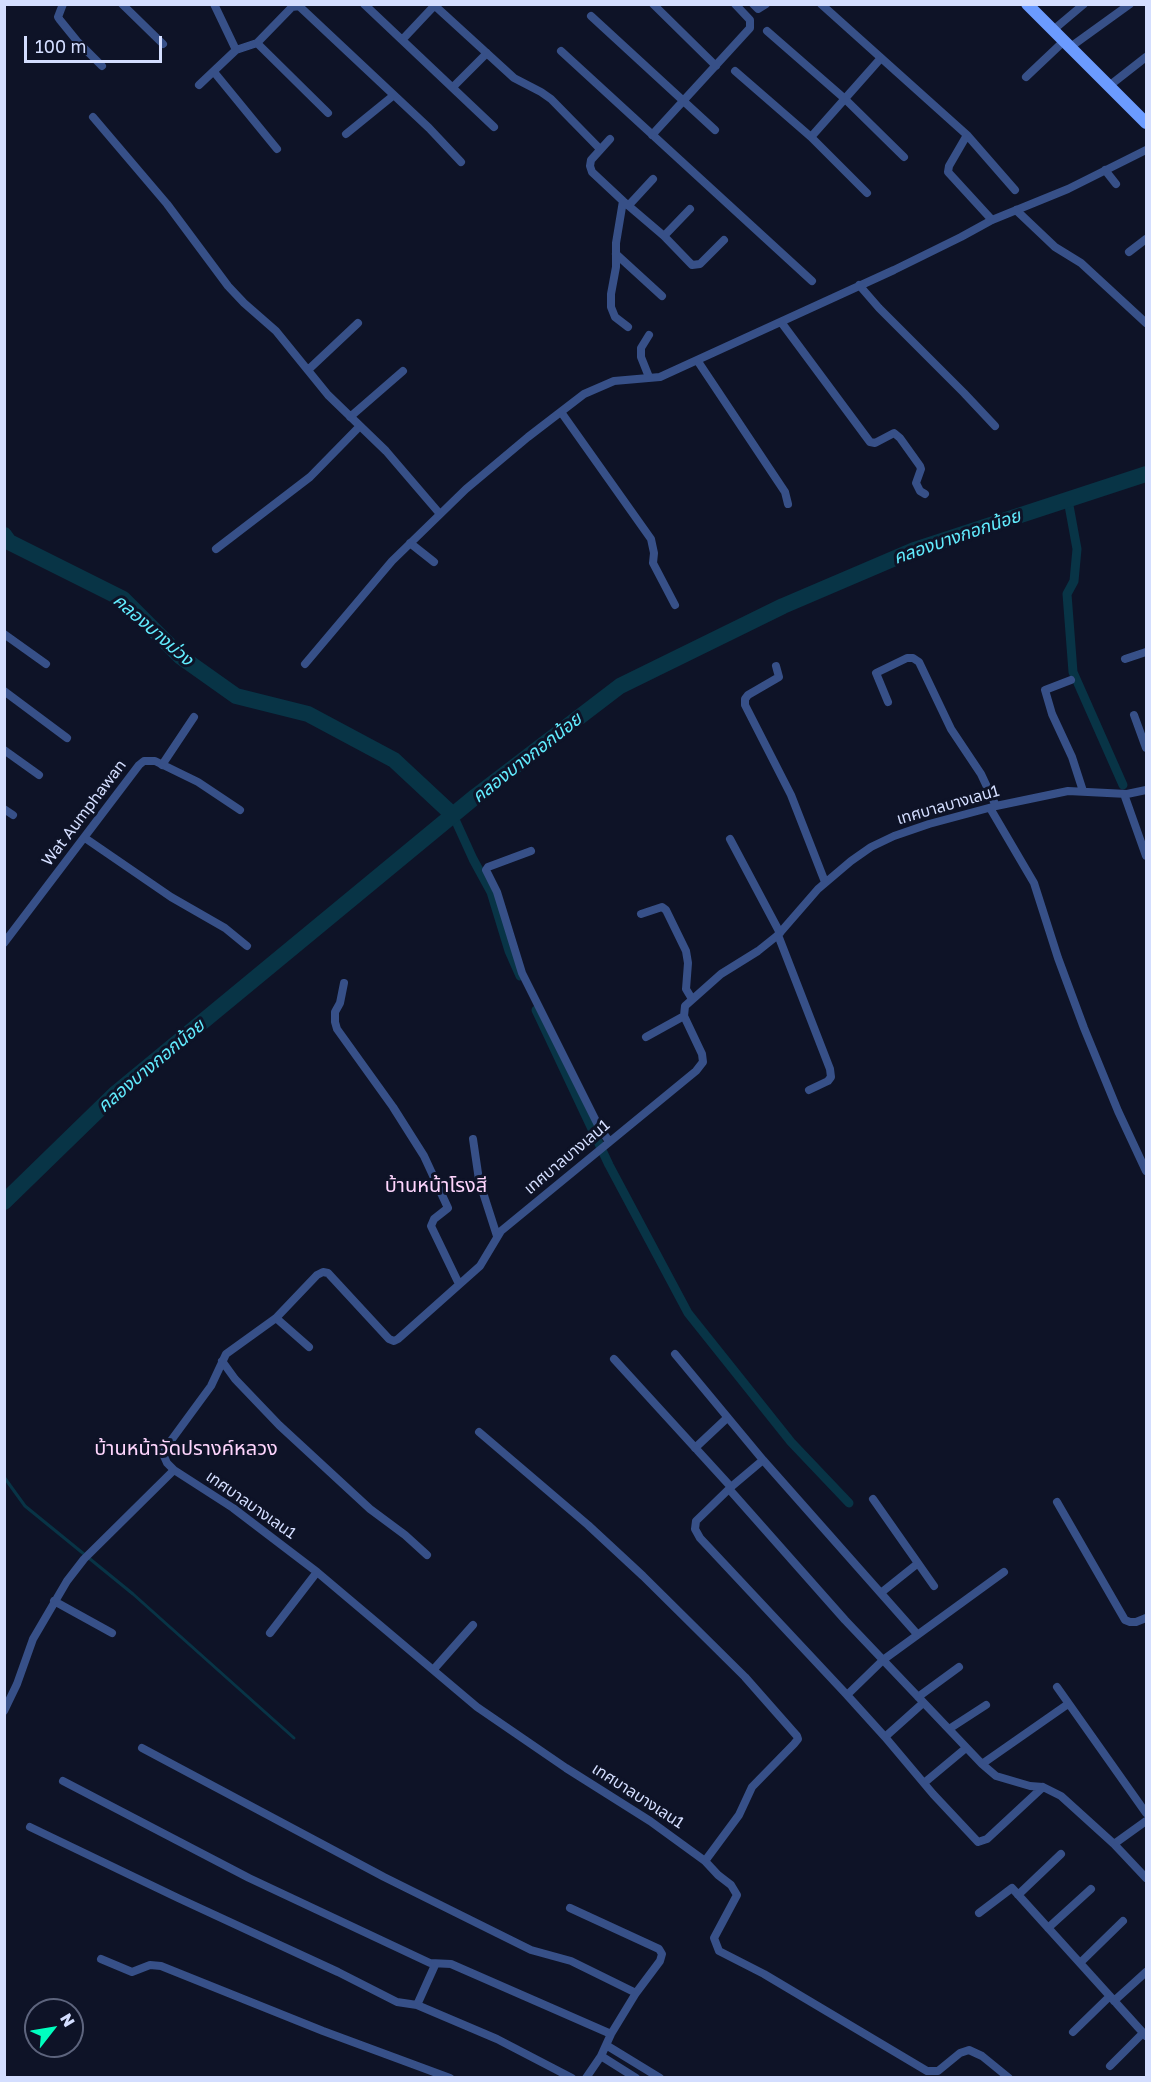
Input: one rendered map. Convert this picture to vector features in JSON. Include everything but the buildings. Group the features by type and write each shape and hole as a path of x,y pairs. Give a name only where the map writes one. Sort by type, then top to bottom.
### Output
{"street":[{"path":"63,4 58,16 60,20 102,66"},
{"path":"122,4 163,44"},
{"path":"214,4 237,50"},
{"path":"653,4 716,66"},
{"path":"652,135 750,28 750,20 735,4"},
{"path":"753,4 758,9 766,4"},
{"path":"821,4 967,135 1015,190"},
{"path":"1027,4 1146,123"},
{"path":"1052,31 1084,4"},
{"path":"1026,77 1066,45 1130,4"},
{"path":"367,5 494,127"},
{"path":"402,40 433,5 514,78 550,99 600,149"},
{"path":"199,85 237,50 257,43 292,7 299,6 429,128 461,162"},
{"path":"591,16 715,130"},
{"path":"767,31 845,99 904,157"},
{"path":"257,43 328,113"},
{"path":"561,51 812,281"},
{"path":"453,87 487,53"},
{"path":"1108,86 1146,57"},
{"path":"811,137 880,58"},
{"path":"735,71 811,137 867,193"},
{"path":"214,72 276,149"},
{"path":"346,134 394,95"},
{"path":"93,117 167,204 243,303 276,331 350,417 386,451 440,514"},
{"path":"967,135 949,166 948,172 992,220"},
{"path":"610,139 591,160 592,172 694,266 700,264 724,240"},
{"path":"305,664 410,543 500,459 584,394 614,381 660,377 961,237 992,220 1068,189 1146,150"},
{"path":"1105,170 1116,184"},
{"path":"628,327 612,313 611,294 618,223 626,203 652,179"},
{"path":"664,236 690,209"},
{"path":"1016,210 1055,247 1082,263 1146,323"},
{"path":"1129,252 1146,239"},
{"path":"616,254 662,296"},
{"path":"859,285 995,426"},
{"path":"781,322 870,442 875,443 894,434 900,438 920,466 916,483 920,491 925,494"},
{"path":"308,370 358,324"},
{"path":"649,335 641,348 641,357 649,377"},
{"path":"697,360 772,471 785,492 788,504"},
{"path":"350,417 403,371"},
{"path":"561,412 651,539 654,553 653,563 675,605"},
{"path":"216,549 310,477 360,426"},
{"path":"410,543 434,562"},
{"path":"4,634 46,664"},
{"path":"1125,659 1146,652"},
{"path":"888,702 876,673 908,658 913,658 919,662 951,729 981,774 993,807 1034,883 1084,1028 1118,1111 1146,1171"},
{"path":"776,666 779,677 748,695 745,705 791,795 825,882"},
{"path":"1071,680 1045,690 1052,714 1072,757 1083,791"},
{"path":"4,691 67,738"},
{"path":"1134,715 1146,748"},
{"path":"194,717 162,765 198,782 240,810"},
{"path":"4,750 39,775"},
{"name":"Wat Aumphawan","path":"4,943 139,765 144,761 155,761 162,765"},
{"name":"เทศบาลบางเลน1","path":"1009,2078 982,2056 969,2050 960,2053 938,2071 927,2071 774,1980 719,1951 714,1938 737,1895 705,1861 650,1821 566,1768 477,1707 317,1572 233,1508 174,1470 167,1463 163,1454 214,1379 226,1354 276,1318 313,1277 323,1272 331,1276 376,1326 394,1341 480,1266 497,1236 700,1067 702,1054 684,1016 685,1006 721,974 758,951 779,934 825,882 871,847 953,817 1068,791 1126,794 1144,790"},
{"path":"1126,794 1146,856"},
{"path":"4,809 13,815"},
{"path":"85,838 171,897 225,928 247,946"},
{"path":"730,839 779,934 830,1069 831,1077 828,1081 809,1090"},
{"path":"531,851 488,867 486,873 497,892 522,973 608,1142"},
{"path":"641,914 662,907 666,910 686,951 688,963 686,988 692,999"},
{"path":"344,984 340,1003 335,1012 335,1022 424,1156 448,1208 434,1219 431,1226 459,1284"},
{"path":"646,1037 684,1016"},
{"path":"473,1138 479,1180 497,1236"},
{"path":"276,1318 309,1347"},
{"path":"675,1354 763,1460 917,1634"},
{"path":"614,1359 883,1660 982,1764 1002,1779 1043,1787 1061,1796 1114,1844 1146,1878"},
{"path":"222,1362 279,1425 375,1514 405,1535 427,1555"},
{"path":"695,1448 727,1418"},
{"path":"479,1432 644,1576 745,1677 797,1736 798,1739 794,1744 752,1787 739,1815 705,1861"},
{"path":"763,1460 696,1521 695,1529 700,1539 847,1695 978,1842 987,1839 1043,1787"},
{"path":"4,1711 12,1698 33,1639 54,1601 84,1559 174,1470"},
{"path":"873,1499 934,1586"},
{"path":"1057,1502 1125,1620 1136,1622 1146,1618"},
{"path":"882,1592 917,1564"},
{"path":"270,1633 317,1572"},
{"path":"847,1695 883,1660 1004,1572"},
{"path":"54,1601 112,1633"},
{"path":"434,1669 473,1625"},
{"path":"885,1737 921,1700 959,1667"},
{"path":"1057,1687 1146,1813"},
{"path":"982,1764 1068,1704"},
{"path":"950,1729 986,1705"},
{"path":"142,1748 394,1882 531,1950 571,1961 636,1993"},
{"path":"924,1783 966,1748"},
{"path":"63,1781 249,1878 435,1965 451,1964 611,2034"},
{"path":"1114,1844 1146,1821"},
{"path":"30,1827 397,2002 417,2006 496,2039 572,2078"},
{"path":"1018,1895 1060,1854"},
{"path":"979,1913 1012,1888 1145,2034 1110,2066"},
{"path":"1048,1928 1091,1888"},
{"path":"570,1908 658,1949 662,1954 586,2078"},
{"path":"1080,1963 1123,1921"},
{"path":"101,1959 132,1972 150,1965 161,1966 323,2031 450,2078"},
{"path":"417,2006 435,1965"},
{"path":"1073,2032 1146,1971"},
{"path":"606,2045 660,2078"},
{"path":"601,2056 636,2078"}],"waterway":[{"name":"คลองบางกอกน้อย","path":"4,1202 115,1094 476,796 620,686 783,606 914,550 1146,474"},
{"path":"1068,500 1077,549 1074,581 1067,594 1073,672 1123,785"},
{"name":"คลองบางม่วง","path":"4,535 9,542 123,599 181,657 236,696 308,714 394,760 453,815"},
{"path":"453,815 491,892 509,951 520,976"},
{"path":"536,1010 609,1165 688,1313 791,1442 849,1503"},
{"path":"4,1477 25,1506 133,1594 294,1738"}],"district":[{"name":"บ้านหน้าโรงสี","path":"436,1186"},
{"name":"บ้านหน้าวัดปรางค์หลวง","path":"186,1449"}]}
